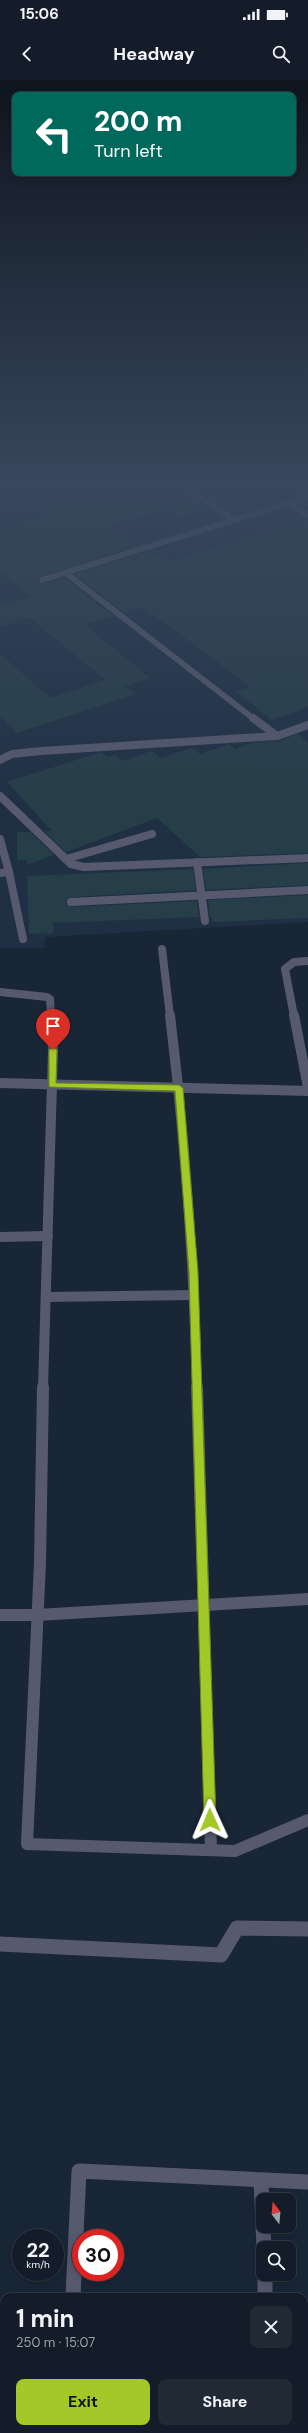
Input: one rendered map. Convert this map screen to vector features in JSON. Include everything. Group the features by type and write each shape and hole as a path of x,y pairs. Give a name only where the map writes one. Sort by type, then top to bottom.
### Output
{"street":[{"path":"87,590 277,736"},
{"path":"0,760 12,754 41,751 277,736 308,725"},
{"path":"0,796 71,864 84,866 308,858"},
{"path":"66,859 152,834"},
{"path":"0,839 4,872 23,939"},
{"path":"196,862 205,921"},
{"path":"71,902 308,890"},
{"path":"162,949 179,1088 194,1295 211,1850"},
{"path":"308,961 294,962 285,969 304,1039 308,1087"},
{"path":"0,992 44,995 50,999 53,1050 38,1615 27,1844 235,1851 308,1820"},
{"path":"0,1083 308,1091"},
{"path":"0,1237 48,1236"},
{"path":"46,1297 194,1295"},
{"path":"0,1615 38,1615 308,1599"},
{"path":"0,1944 221,1955 237,1928 308,1928"},
{"path":"73,2293 79,2171 308,2182"},
{"path":"261,2180 264,2241"},
{"path":"265,2281 266,2293"}],"shaded area":[{"path":"0,590 308,590 308,922 45,937 44,948 0,948"}],"building":[{"path":"23,590 80,590 114,616 85,625 150,678 125,686 136,694 17,733 0,717 0,654 51,698 106,680 29,618 0,627 0,605 31,596"},
{"path":"95,590 308,590 308,707 272,720 236,692 250,687 172,628 140,608 124,613"},
{"path":"298,734 308,743 308,853 200,857 157,818 66,852 44,831 52,831 7,782 101,752 108,757 115,755 122,761 152,751 161,758 192,748 200,754 229,744 236,749 254,743 279,741"},
{"path":"17,832 30,832 54,855 27,865 27,860 17,860"},
{"path":"308,863 308,885 206,890 203,869"},
{"path":"193,869 196,890 71,897 66,903 71,907 197,901 199,917 53,923 53,933 29,934 27,876"},
{"path":"308,895 308,918 213,922 212,917 210,917 208,900"}],"route":[{"path":"53,1050 52,1085 179,1088 194,1272 210,1820"}]}
